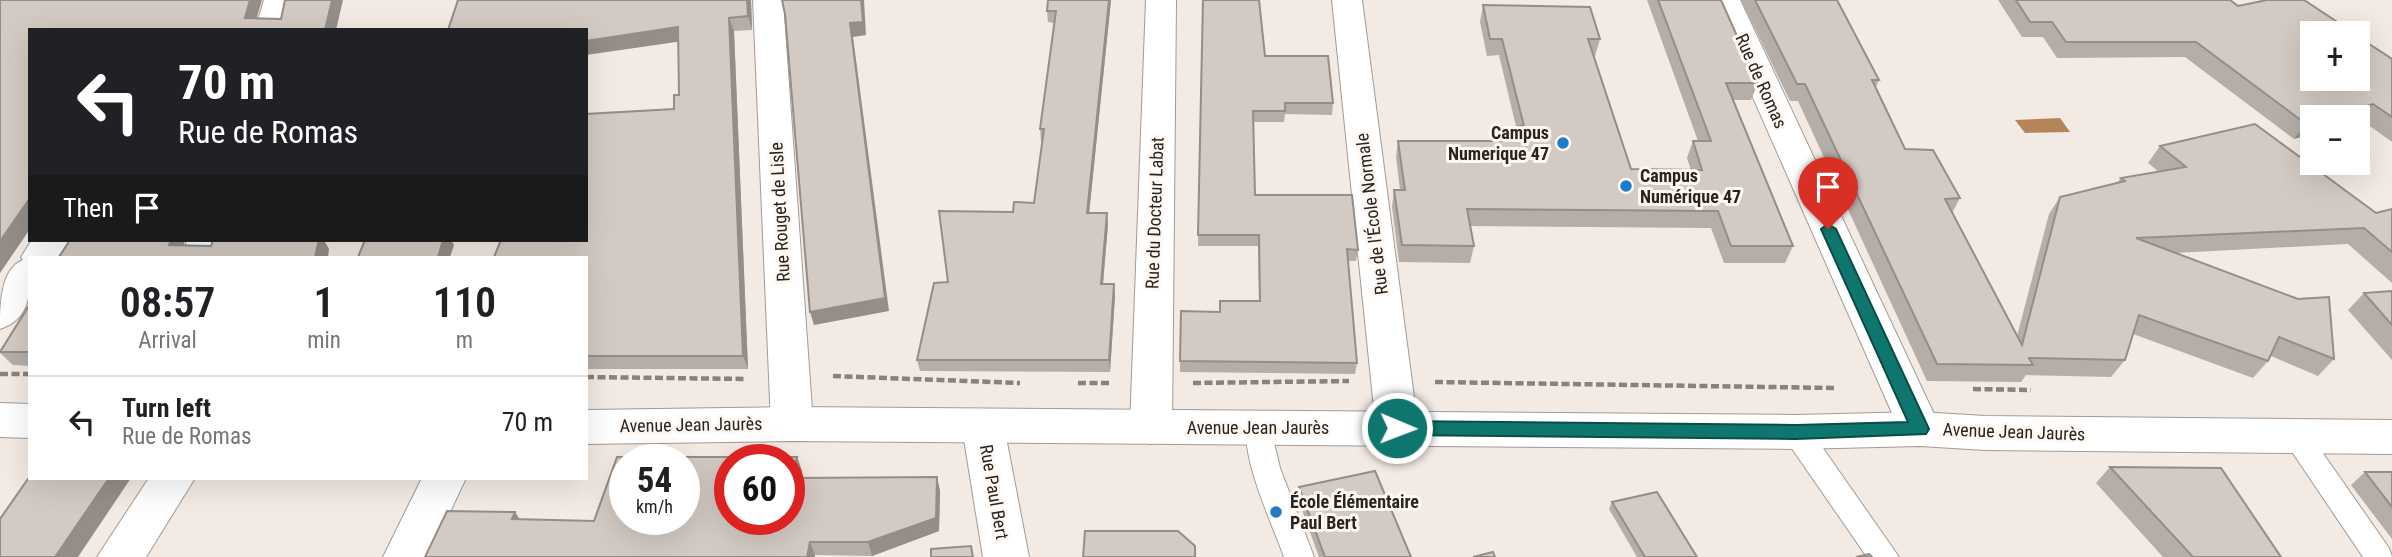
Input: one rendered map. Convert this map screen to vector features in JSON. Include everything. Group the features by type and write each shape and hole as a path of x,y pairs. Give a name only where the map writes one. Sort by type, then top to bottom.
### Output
{"street":[{"path":"272,28 279,0"},
{"name":"Rue Rouget de Lisle","path":"768,0 792,424"},
{"name":"Rue du Docteur Labat","path":"1151,427 1161,0"},
{"name":"Rue de l'École Normale","path":"1347,0 1397,428"},
{"name":"Rue de Romas","path":"1725,0 1911,411"},
{"path":"0,314 28,275"},
{"name":"Avenue Jean Jaurès","path":"588,427 792,424 1796,432 1911,411 1985,433 2392,436"},
{"path":"0,420 28,421"},
{"name":"Rue Paul Bert","path":"983,427 1006,557"},
{"path":"120,557 172,480"},
{"path":"406,557 443,480"}],"lane":[{"path":"1259,429 1266,468 1299,557"},
{"path":"1796,432 1884,557"},
{"path":"2296,437 2379,557"}],"path":[{"path":"0,374 28,374"},
{"path":"588,377 790,380 827,376 1030,383"},
{"path":"1070,383 1391,380 1800,386 1911,411 1948,389 2044,391"}],"shaded area":[{"path":"2060,118 2070,132 2025,133 2015,120"}],"building":[{"path":"0,0 250,0 245,18 281,19 285,0 332,0 325,28 28,28 28,201 0,241"},
{"path":"458,0 747,0 748,16 729,18 743,356 588,356 588,256 494,256 500,242 588,242 588,114 674,109 674,95 679,95 678,27 588,41 588,28 449,28"},
{"path":"782,0 861,0 863,22 850,23 885,298 810,312"},
{"path":"1048,0 1109,0 1087,213 1107,213 1101,284 1114,284 1109,360 917,360 934,283 948,282 939,211 1013,212 1014,202 1034,203 1044,129 1040,129 1056,11 1047,11"},
{"path":"1203,0 1259,0 1265,56 1328,56 1333,103 1285,103 1285,111 1253,111 1255,195 1352,195 1358,250 1347,249 1357,363 1180,361 1181,311 1220,312 1220,301 1260,301 1259,235 1198,235"},
{"name":"Campus Numerique 47","path":"1658,0 1721,0 1758,83 1726,83 1793,246 1731,246 1718,211 1467,209 1474,246 1402,245 1394,190 1405,190 1398,141 1524,141 1520,126 1524,126 1502,39 1490,39 1483,5 1590,7 1600,39 1588,39 1631,169 1702,170 1693,141 1711,141"},
{"path":"1755,0 1837,0 1879,80 1872,80 1905,149 1933,150 1960,198 1945,199 2022,345 2060,197 2125,181 2121,178 2186,167 2160,146 2255,124 2300,157 2300,175 2324,175 2376,213 2392,209 2392,252 2364,228 2136,238 2298,299 2329,297 2334,359 2279,337 2268,361 2139,315 2125,360 2029,358 2033,365 1937,364 1805,84 1797,84"},
{"path":"2016,0 2230,0 2238,6 2267,0 2304,0 2336,21 2300,21 2300,91 2370,91 2370,45 2392,59 2392,117 2373,104 2300,105 2300,120 2196,42 2066,42 2052,22 2030,22"},
{"path":"69,242 170,242 169,245 211,246 212,242 319,242 315,256 60,256"},
{"path":"364,242 442,242 438,256 358,256"},
{"path":"2392,291 2392,325 2364,293"},
{"path":"28,307 28,352 0,352"},
{"path":"700,457 714,457 714,535 805,535 805,478 937,477 936,518 868,542 810,542 807,557 425,557 447,511 515,512 512,519 594,521 609,479 609,535 700,535"},
{"path":"2110,467 2221,468 2281,557 2193,557"},
{"path":"1375,471 1411,557 1325,557 1299,487"},
{"path":"2365,472 2392,472 2392,507"},
{"path":"28,479 108,480 55,557 0,557 0,519"},
{"path":"1657,492 1697,557 1645,557 1612,502"},
{"path":"1085,531 1178,531 1195,546 1195,557 1083,557"},
{"path":"971,546 973,557 931,557 931,549"},
{"path":"1493,552 1495,557 1473,557"}],"place":[{"name":"Campus Numerique 47","path":"1563,143"},
{"name":"Campus Numérique 47","path":"1626,186"},
{"name":"École Élémentaire Paul Bert","path":"1276,512"}],"route":[{"path":"1397,428 1796,432 1920,429 1828,229"}]}
